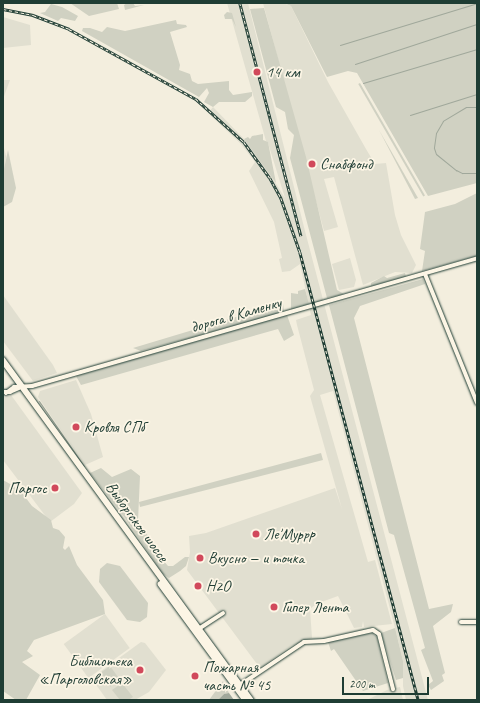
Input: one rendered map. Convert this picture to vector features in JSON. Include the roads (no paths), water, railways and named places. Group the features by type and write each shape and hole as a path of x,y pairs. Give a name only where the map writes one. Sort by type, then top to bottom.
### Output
{"main road":[{"name":"Выборгское шоссе","path":"3,360 21,388"},
{"name":"Выборгское шоссе","path":"3,365 197,630 246,700"},
{"name":"Выборгское шоссе","path":"197,630 251,700"}],"street":[{"name":"дорога в Каменку","path":"4,392 9,389 21,388 477,258"},
{"path":"425,274 477,403"},
{"path":"197,630 223,613"},
{"path":"461,622 477,622"},
{"path":"240,685 304,642 324,641 373,630 379,634 393,689"}],"waterway":[{"path":"340,45 477,3"},
{"path":"355,64 477,24"},
{"path":"363,83 477,49"},
{"path":"410,115 477,94"},
{"path":"477,107 466,107 443,121 436,133 434,148 436,154 456,170 462,173 477,173"},
{"path":"39,401 84,466"}],"railway":[{"path":"240,3 301,236"},
{"path":"3,9 33,15 69,29 196,99 244,142 270,178 281,198 300,252 418,700"}],"place":[{"name":"14 км","path":"257,72"},
{"name":"Снабфонд","path":"312,164"},
{"name":"Кровля СПб","path":"76,427"},
{"name":"Паргос","path":"55,488"},
{"name":"Ле'Муррр","path":"256,534"},
{"name":"Вкусно — и точка","path":"200,558"},
{"name":"H2O","path":"198,586"},
{"name":"Гипер Лента","path":"274,607"},
{"name":"Библиотека «Парголовская»","path":"140,670"},
{"name":"Пожарная часть № 45","path":"195,676"}]}
